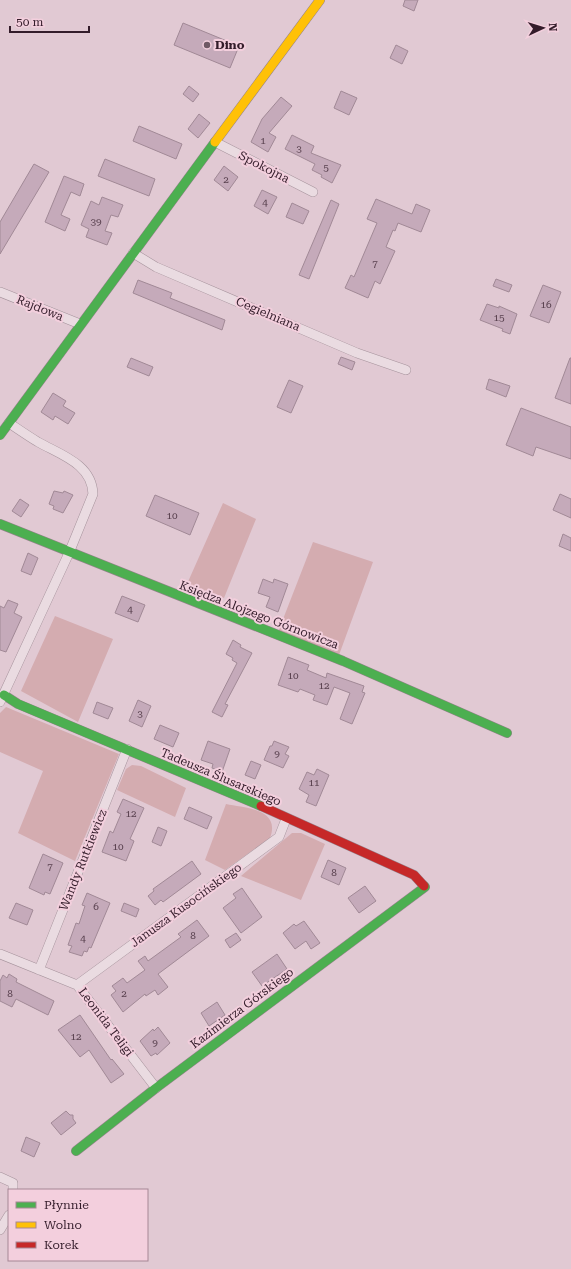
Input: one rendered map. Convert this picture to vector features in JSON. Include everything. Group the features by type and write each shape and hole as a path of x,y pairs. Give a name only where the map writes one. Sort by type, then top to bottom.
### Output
{"street":[{"path":"0,435 80,324 320,0"},
{"name":"Spokojna","path":"215,142 313,192"},
{"name":"Cegielniana","path":"133,253 156,267 357,353 406,370"},
{"name":"Rajdowa","path":"0,292 80,324"},
{"path":"2,698 69,553 93,494 93,485 89,475 77,463 35,441 9,423"},
{"name":"Księdza Alojzego Górnowicza","path":"0,524 69,553 343,661 507,733"},
{"name":"Tadeusza Ślusarskiego","path":"2,698 127,749 414,875 425,887"},
{"name":"Wandy Rutkiewicz","path":"39,970 127,749"},
{"name":"Janusza Kusocińskiego","path":"77,985 279,837 286,819"},
{"name":"Kazimierza Górskiego","path":"76,1150 156,1088 425,887"},
{"name":"Leonida Teligi","path":"0,954 77,985 156,1088"},
{"path":"0,1177 13,1183 14,1189"},
{"path":"0,1230 8,1217"}],"shaded area":[{"path":"223,503 256,519 224,598 187,584"},
{"path":"313,542 373,562 339,655 278,632"},
{"path":"55,616 113,639 78,722 21,691"},
{"path":"6,707 119,754 75,861 18,833 43,771 0,752 0,713"},
{"path":"132,765 141,766 186,788 175,817 117,790 126,769"},
{"path":"226,804 260,812 271,821 272,828 270,838 225,870 205,860"},
{"path":"292,833 301,833 325,844 301,900 241,876"}],"building":[{"path":"405,0 418,0 414,11 403,6"},
{"name":"Dino","path":"183,23 239,46 230,68 174,45"},
{"path":"396,45 408,51 402,64 390,58"},
{"path":"189,86 199,94 193,102 183,94"},
{"path":"341,91 357,98 349,115 334,108"},
{"path":"281,97 292,106 269,133 276,137 268,152 251,142 262,119"},
{"path":"199,114 210,123 198,138 188,129"},
{"path":"139,126 182,144 176,159 133,141"},
{"path":"292,135 314,146 311,153 341,165 332,183 321,177 322,175 312,170 315,164 285,149"},
{"path":"105,159 155,179 149,196 98,176"},
{"path":"34,164 49,172 0,254 0,222"},
{"path":"224,166 238,177 228,191 214,180"},
{"path":"64,176 84,184 80,196 71,192 61,215 70,219 65,231 45,222"},
{"path":"262,190 277,197 268,214 254,206"},
{"path":"102,197 123,205 118,217 111,215 105,231 112,233 107,245 86,237 89,229 81,225 91,201 99,205"},
{"path":"376,199 412,214 416,204 430,210 421,232 398,223 395,231 393,230 386,247 395,251 380,284 375,281 368,298 345,288 351,275 354,277 377,223 367,219"},
{"path":"331,200 339,204 309,279 299,275"},
{"path":"292,203 309,211 303,224 286,217"},
{"path":"496,279 512,285 509,292 493,286"},
{"path":"138,280 172,293 170,298 225,320 222,330 133,293"},
{"path":"543,285 561,292 549,323 530,316"},
{"path":"487,304 499,308 499,306 517,314 510,334 502,331 503,329 480,320"},
{"path":"341,357 355,362 352,370 338,364"},
{"path":"131,358 153,367 149,376 127,367"},
{"path":"571,358 571,404 555,398"},
{"path":"489,379 510,386 506,397 486,389"},
{"path":"289,380 303,386 291,413 277,407"},
{"path":"53,393 66,401 63,406 75,413 68,424 55,416 53,420 41,412"},
{"path":"521,408 571,427 571,459 536,447 533,456 506,445"},
{"path":"54,491 63,493 64,491 73,495 63,513 53,509 54,506 49,504"},
{"path":"560,494 571,499 571,518 553,510"},
{"path":"155,495 199,513 190,535 146,516"},
{"path":"20,499 29,505 21,517 12,511"},
{"path":"563,534 571,538 571,551 559,546"},
{"path":"28,553 38,558 31,575 21,571"},
{"path":"263,579 273,583 274,579 288,584 278,612 266,607 270,597 258,593"},
{"path":"122,596 145,605 138,622 115,613"},
{"path":"8,600 18,604 14,613 22,617 6,652 0,650 0,606 4,608"},
{"path":"233,640 241,645 240,647 252,653 225,704 228,705 222,717 212,712 237,663 232,660 233,658 226,654"},
{"path":"288,657 309,665 307,670 326,678 327,673 364,686 362,692 365,693 352,724 340,719 350,693 334,687 327,705 313,700 315,695 300,689 298,692 278,685"},
{"path":"138,700 151,706 142,727 129,721"},
{"path":"97,702 113,708 108,719 93,713"},
{"path":"160,725 179,733 173,747 154,739"},
{"path":"208,741 230,749 222,772 212,768 213,764 201,760"},
{"path":"274,741 289,747 285,754 289,756 283,768 264,760 270,746 272,746"},
{"path":"251,761 261,765 255,779 245,775"},
{"path":"317,769 329,775 316,806 306,802 309,795 299,789 307,772 314,775"},
{"path":"123,799 144,808 130,839 134,841 126,861 102,852 110,831 113,833 121,814 117,812"},
{"path":"189,807 212,817 207,829 184,819"},
{"path":"158,827 167,831 161,846 152,842"},
{"path":"43,854 63,863 50,894 45,892 44,895 29,888"},
{"path":"328,860 346,868 339,885 321,877"},
{"path":"192,861 201,874 163,902 161,900 155,905 148,896 154,891 153,889"},
{"path":"365,886 376,901 359,913 348,898"},
{"path":"242,888 262,917 241,933 223,908 236,898 233,894"},
{"path":"87,893 110,903 91,948 89,947 87,952 84,951 82,956 69,952 72,946 68,945 76,923 79,924 85,906 82,905"},
{"path":"16,903 33,910 27,925 9,918"},
{"path":"124,903 139,909 136,917 121,911"},
{"path":"197,920 209,936 158,974 168,987 158,995 155,990 146,996 145,994 123,1012 111,995 116,991 112,986 123,978 127,983 145,970 138,961 145,956 148,961 181,937 178,934"},
{"path":"304,921 320,943 311,949 306,941 295,949 283,933 294,924 296,926"},
{"path":"236,933 241,940 230,948 225,940"},
{"path":"277,954 287,969 262,986 252,972"},
{"path":"9,974 17,979 16,982 54,1001 48,1015 16,999 12,1007 0,1001 0,981 3,975 7,978"},
{"path":"217,1002 225,1015 209,1026 201,1013"},
{"path":"80,1015 111,1060 112,1059 124,1074 111,1083 89,1050 80,1057 58,1030"},
{"path":"158,1027 170,1043 157,1055 156,1053 151,1056 140,1041 153,1029 154,1031"},
{"path":"66,1111 70,1115 73,1115 73,1119 76,1123 61,1135 51,1123"},
{"path":"26,1137 40,1143 34,1157 21,1151"}],"traffic: fast":[{"path":"0,435 215,142"},
{"path":"0,524 343,661 507,733"},
{"path":"4,695 18,704 261,806"},
{"path":"76,1151 156,1088 425,887 424,886"}],"traffic: slow":[{"path":"215,142 320,0"}],"traffic: jam":[{"path":"261,806 414,875 424,886"}],"place":[{"name":"Dino","path":"207,45"}]}
